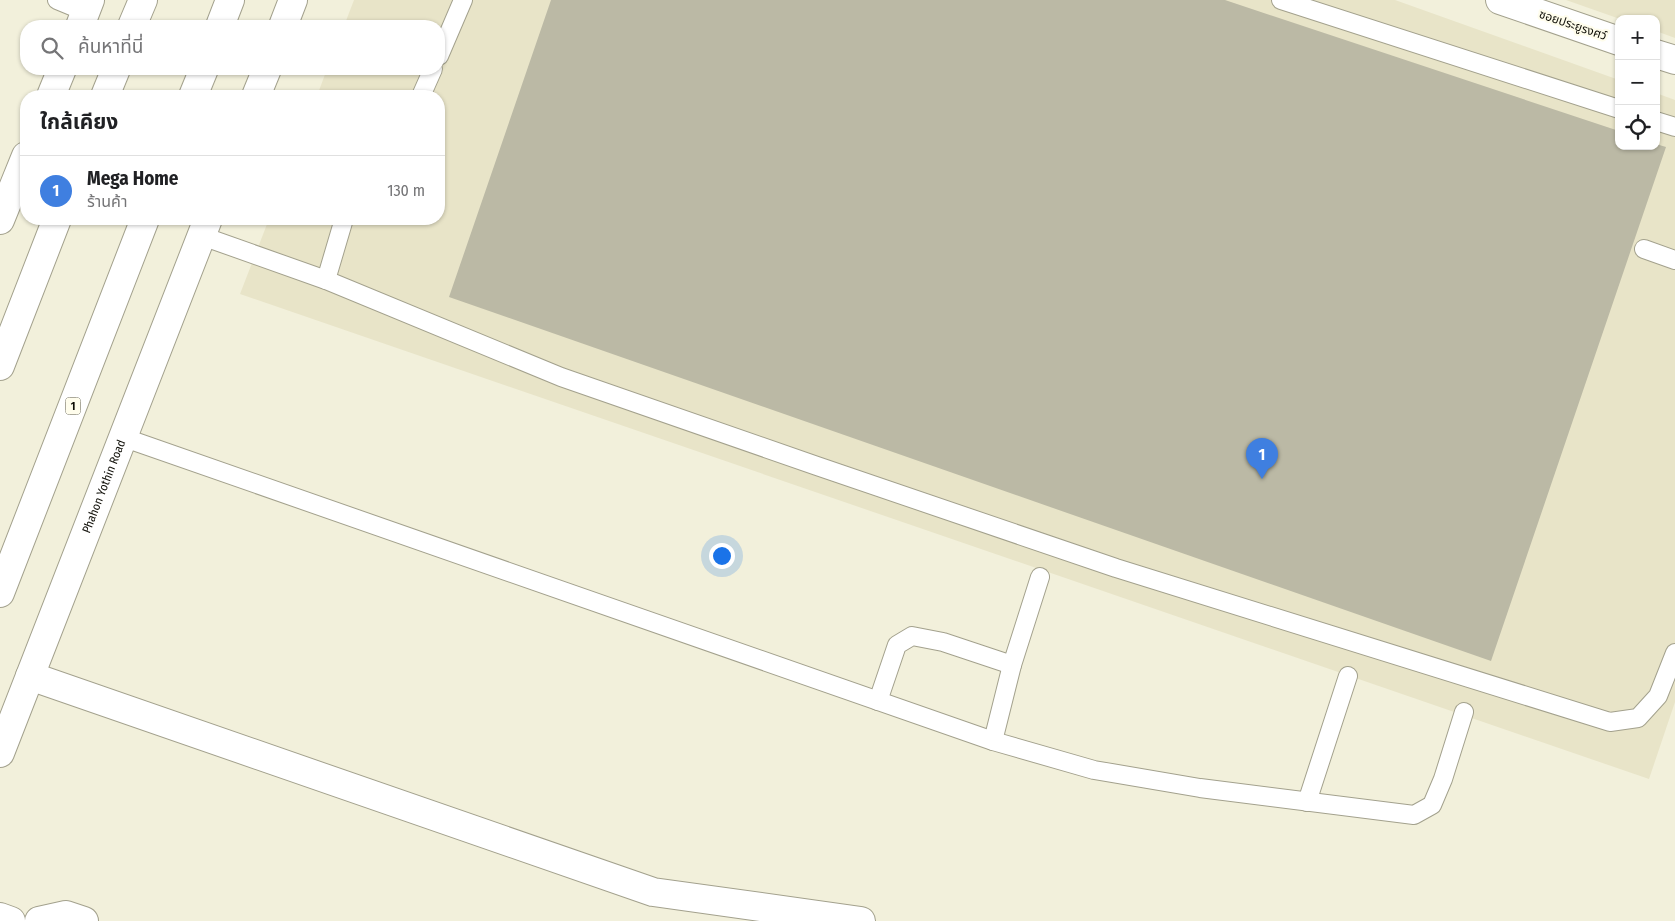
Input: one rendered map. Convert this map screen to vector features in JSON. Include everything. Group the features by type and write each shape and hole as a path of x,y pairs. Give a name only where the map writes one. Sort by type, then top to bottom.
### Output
{"main road":[{"path":"135,20 143,0"},
{"path":"222,20 230,0"},
{"path":"285,20 293,0"},
{"name":"ซอยประยูรงศว์","path":"1500,0 1615,40"},
{"path":"1660,55 1675,60"},
{"path":"53,90 60,75"},
{"path":"107,90 114,75"},
{"path":"195,90 202,75"},
{"path":"258,90 265,75"},
{"path":"0,220 20,171"},
{"path":"0,366 55,225"},
{"name":"1","path":"0,592 143,225"},
{"name":"Phahon Yothin Road","path":"0,753 205,227"},
{"path":"30,676 653,892 861,921"},
{"path":"40,921 66,915 84,921"},
{"path":"0,917 11,921"}],"lane":[{"path":"57,0 85,13"},
{"path":"445,42 463,0"},
{"path":"1282,0 1615,108"},
{"path":"424,90 430,75"},
{"path":"1660,122 1675,127"},
{"path":"326,280 342,225"},
{"path":"205,227 326,280 561,377 1116,568 1610,722 1638,718 1658,696 1675,652"},
{"path":"1644,249 1675,260"},
{"path":"122,437 994,742 1094,770 1200,788 1414,815 1432,805 1443,779 1464,712"},
{"path":"994,742 1012,665 1040,577"},
{"path":"878,701 897,645 912,636 943,642 1012,665"},
{"path":"1307,802 1348,676"}],"shaded area":[{"path":"354,0 1395,0 1615,79 1615,150 1660,150 1660,94 1675,100 1675,702 1649,779 240,294 267,225 445,225 445,90 319,90 325,75 445,75 445,20 346,20"},
{"path":"1566,0 1675,0 1675,38 1660,32 1660,15 1615,15 1615,17"}],"building":[{"path":"551,0 1225,0 1615,130 1615,150 1660,150 1660,145 1666,147 1491,661 449,297"}],"place":[{"name":"Mega Home","path":"1262,479"}]}
